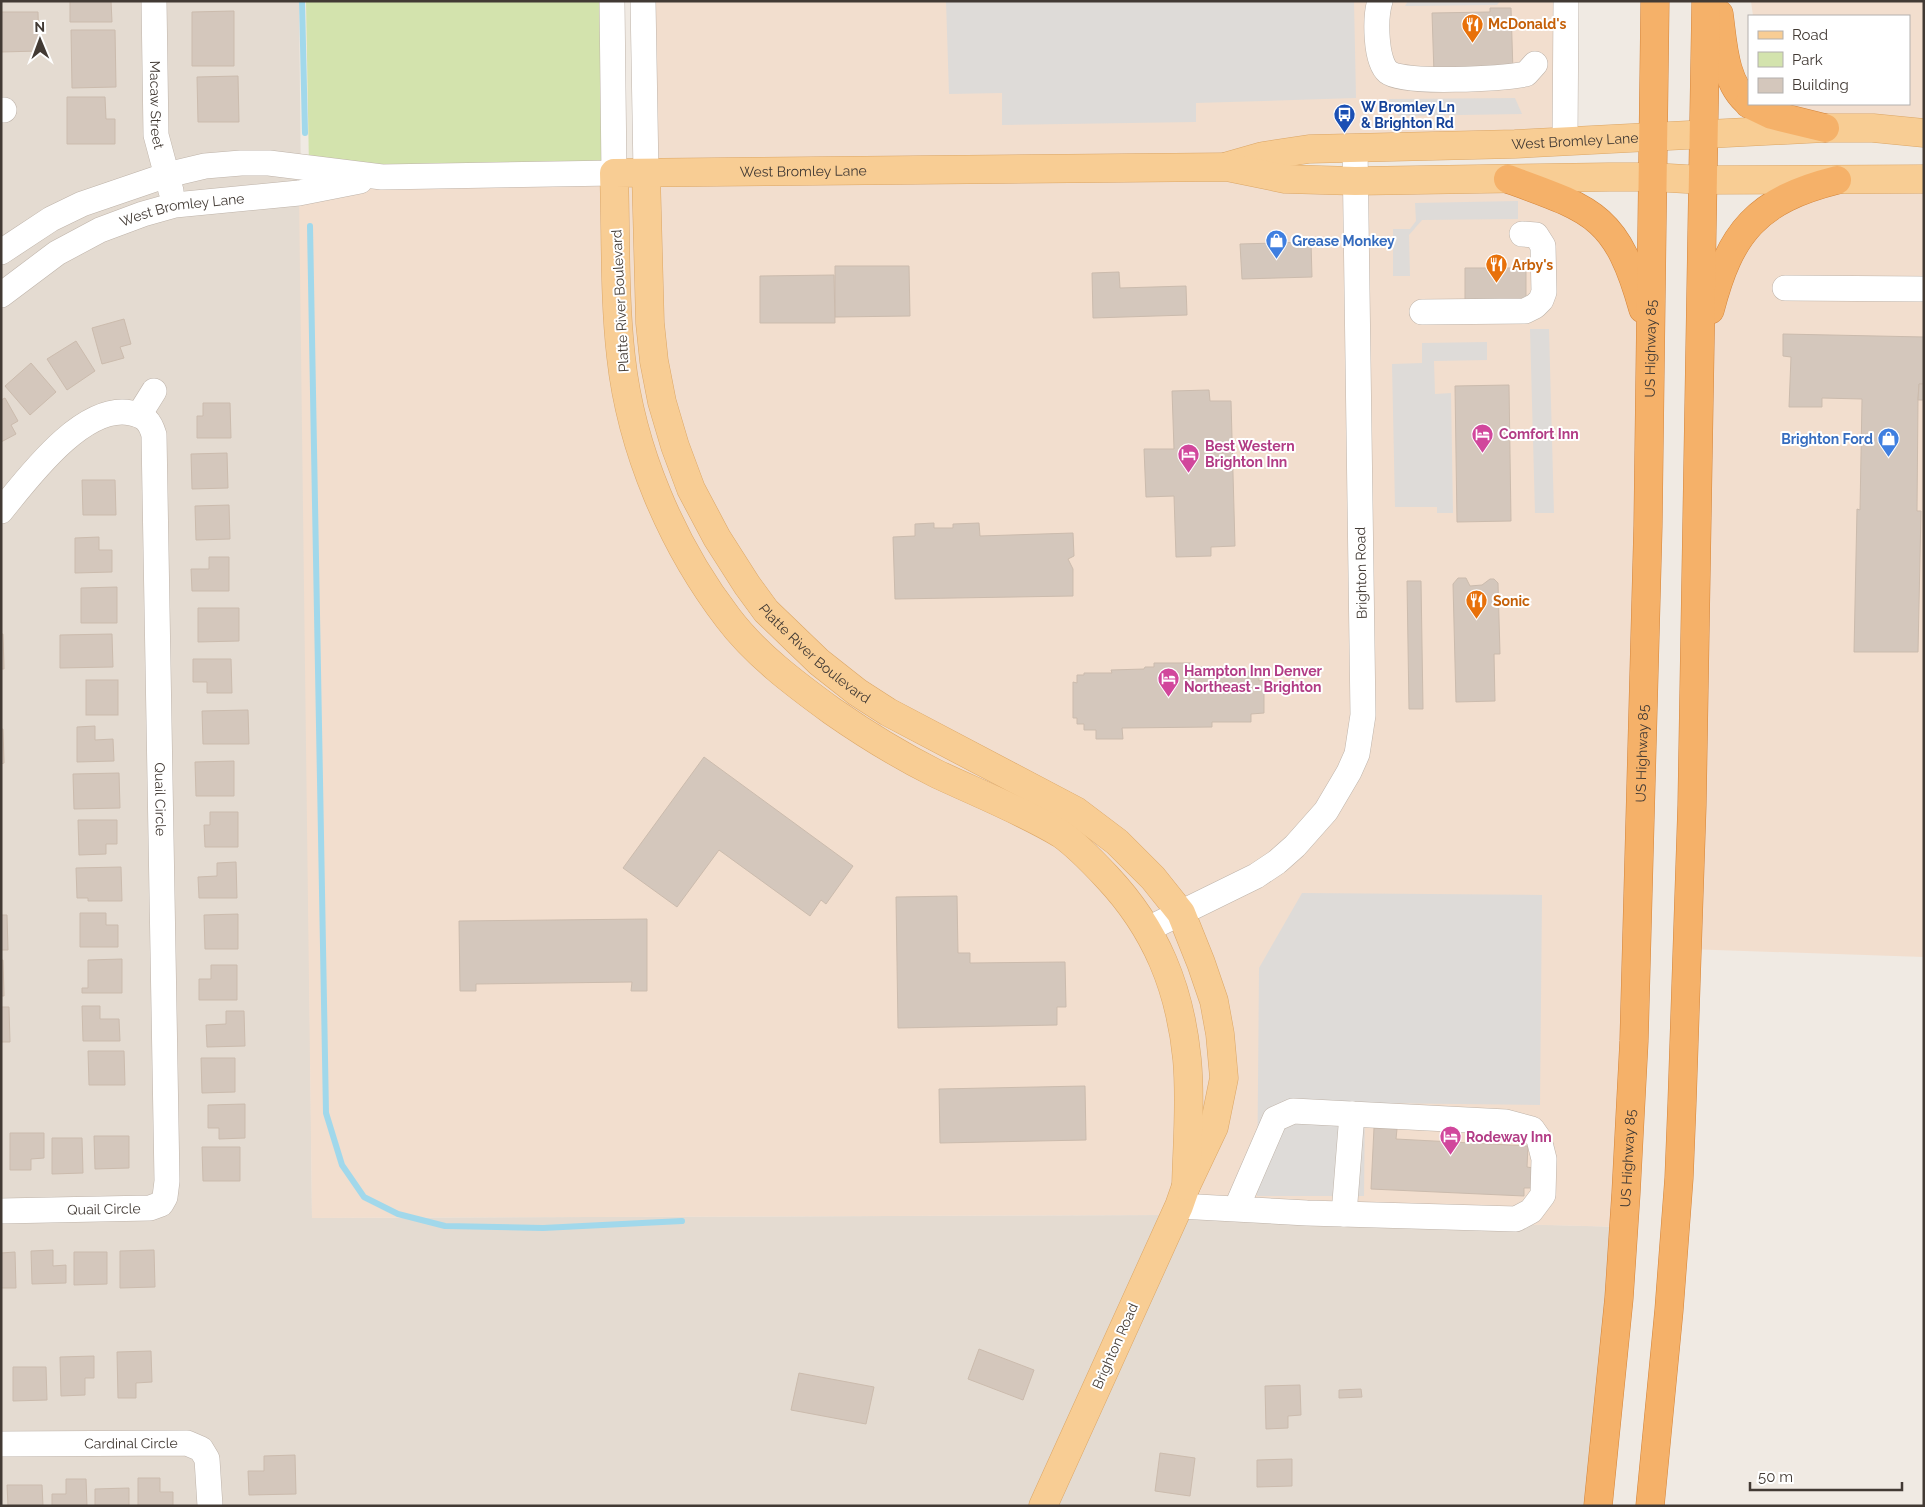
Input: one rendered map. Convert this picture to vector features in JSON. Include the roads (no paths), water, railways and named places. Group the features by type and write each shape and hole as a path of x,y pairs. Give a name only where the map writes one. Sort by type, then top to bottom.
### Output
{"highway":[{"name":"US Highway 85","path":"1598,1506 1619,1289 1631,1093 1640,832 1655,1"},
{"path":"1650,1506 1669,1310 1680,1150 1692,804 1706,1"},
{"path":"1718,1 1725,53 1730,72 1738,92 1748,103"},
{"path":"1751,105 1772,115 1825,128"},
{"path":"1508,179 1574,204 1592,214 1610,231 1621,248 1631,271 1650,336"},
{"path":"1701,354 1707,323 1719,281 1728,258 1742,232 1762,212 1777,202 1805,189 1837,180"}],"main road":[{"name":"West Bromley Lane","path":"614,173 1227,166 1284,152 1355,147 1652,138 1703,133 1825,128 1873,128 1924,133"},
{"name":"West Bromley Lane","path":"1227,166 1285,179 1355,181 1652,177 1702,180 1924,179"},
{"name":"Platte River Boulevard","path":"614,173 618,315 623,374 635,425 649,475 675,534 729,619 762,656 811,696 857,729 936,773 1062,835 1089,857 1121,892 1148,929"},
{"name":"Platte River Boulevard","path":"646,173 650,315 654,361 668,423 691,489 728,557 766,611 819,662 857,692 921,730 1076,811 1117,842 1153,878 1181,914"},
{"name":"Brighton Road","path":"1043,1506 1214,1128 1224,1078 1220,1034 1214,1001 1181,914"},
{"name":"Brighton Road","path":"1148,929 1170,975 1187,1060 1182,1196"}],"street":[{"name":"Macaw Street","path":"154,1 156,135 175,205"},
{"name":"Platte River Boulevard","path":"612,1 614,173"},
{"name":"Platte River Boulevard","path":"643,1 646,173"},
{"path":"1380,1 1378,11 1378,45 1387,71 1401,76 1417,78 1514,76 1526,74 1535,64"},
{"path":"1390,1 1393,9 1393,52 1401,76"},
{"path":"1566,1 1566,141"},
{"name":"Brighton Road","path":"1148,929 1256,876 1277,862 1314,826 1338,793 1357,754 1363,706 1355,147"},
{"name":"West Bromley Lane","path":"1,252 51,219 82,204 166,174 206,166 269,163 382,177 614,173"},
{"name":"West Bromley Lane","path":"1,295 57,253 100,230 143,214 175,205 298,193 382,177"},
{"path":"1422,312 1525,310 1535,306 1541,300 1544,292 1543,246 1536,235 1522,234"},
{"path":"1785,288 1924,289"},
{"path":"1,511 31,474 60,444 82,427 104,415 116,412 139,415 154,391"},
{"name":"Quail Circle","path":"1,1211 150,1208 161,1204 164,1197 167,1171 154,435 148,420 139,415"},
{"path":"907,758 921,730"},
{"path":"936,773 949,745"},
{"path":"1182,1196 1236,1209 1516,1219 1531,1211 1543,1195 1544,1159 1539,1139 1532,1129 1506,1122 1293,1111 1275,1119 1236,1209"},
{"path":"1344,1214 1352,1114"},
{"name":"Cardinal Circle","path":"1,1444 187,1443 200,1449 207,1459 210,1506"}],"waterway":[{"path":"302,1 305,133"},
{"path":"310,226 326,1113 342,1165 364,1197 398,1214 445,1226 543,1228 682,1221"}],"place":[{"name":"McDonald's","path":"1472,43"},
{"name":"W Bromley Ln & Brighton Rd","path":"1345,134"},
{"name":"Grease Monkey","path":"1276,260"},
{"name":"Arby's","path":"1496,284"},
{"name":"Comfort Inn","path":"1483,453"},
{"name":"Brighton Ford","path":"1889,458"},
{"name":"Best Western Brighton Inn","path":"1189,473"},
{"name":"Sonic","path":"1477,620"},
{"name":"Hampton Inn Denver Northeast - Brighton","path":"1168,698"},
{"name":"Rodeway Inn","path":"1450,1156"}]}
